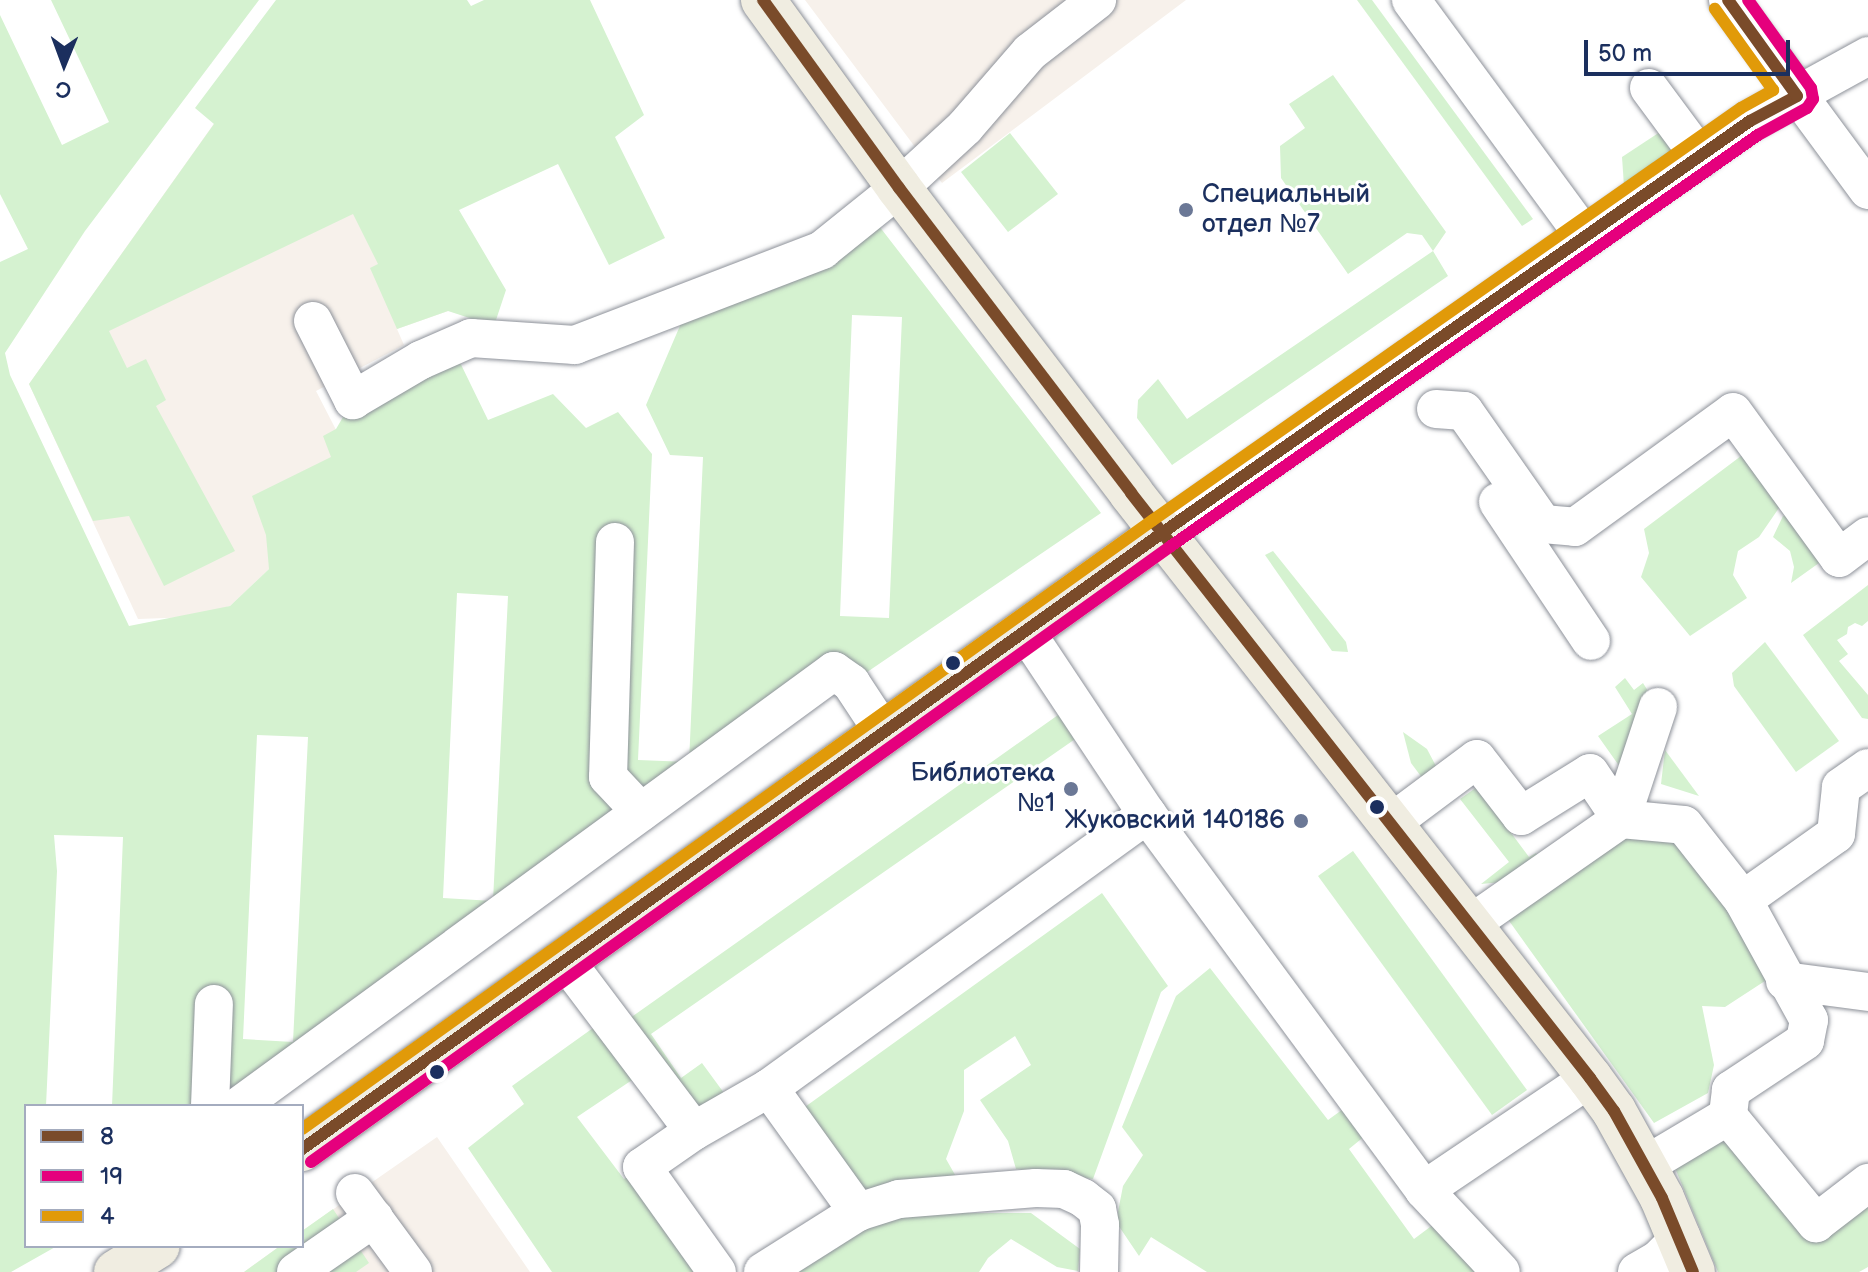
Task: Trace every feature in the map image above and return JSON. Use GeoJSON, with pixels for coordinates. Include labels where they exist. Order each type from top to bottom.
{"type":"FeatureCollection","features":[{"type":"Feature","properties":{"kind":"main road"},"geometry":{"type":"LineString","coordinates":[[763,0],[899,188],[1162,533],[1590,1078],[1614,1111],[1687,1255]]}},
{"type":"Feature","properties":{"kind":"main road"},"geometry":{"type":"LineString","coordinates":[[304,1148],[1162,533]]}},
{"type":"Feature","properties":{"kind":"main road"},"geometry":{"type":"LineString","coordinates":[[116,1272],[155,1248]]}},
{"type":"Feature","properties":{"kind":"street"},"geometry":{"type":"LineString","coordinates":[[313,321],[353,400],[421,360],[471,338],[575,345],[822,250],[899,188],[965,127],[1030,52],[1097,0]]}},
{"type":"Feature","properties":{"kind":"street"},"geometry":{"type":"LineString","coordinates":[[1411,0],[1585,237]]}},
{"type":"Feature","properties":{"kind":"street"},"geometry":{"type":"LineString","coordinates":[[1728,0],[1868,190]]}},
{"type":"Feature","properties":{"kind":"street"},"geometry":{"type":"LineString","coordinates":[[1162,533],[1750,121],[1868,56]]}},
{"type":"Feature","properties":{"kind":"street"},"geometry":{"type":"LineString","coordinates":[[1649,88],[1700,157]]}},
{"type":"Feature","properties":{"kind":"street"},"geometry":{"type":"LineString","coordinates":[[1405,363],[1591,641]]}},
{"type":"Feature","properties":{"kind":"street"},"geometry":{"type":"LineString","coordinates":[[1436,409],[1464,411],[1543,524],[1575,527],[1733,412],[1839,558],[1868,536]]}},
{"type":"Feature","properties":{"kind":"street"},"geometry":{"type":"LineString","coordinates":[[615,542],[608,777],[641,812]]}},
{"type":"Feature","properties":{"kind":"street"},"geometry":{"type":"LineString","coordinates":[[1026,632],[1147,814],[1424,1190],[1501,1272]]}},
{"type":"Feature","properties":{"kind":"street"},"geometry":{"type":"LineString","coordinates":[[242,1104],[834,671],[851,683],[884,733]]}},
{"type":"Feature","properties":{"kind":"street"},"geometry":{"type":"LineString","coordinates":[[1469,925],[1621,819],[1658,707]]}},
{"type":"Feature","properties":{"kind":"street"},"geometry":{"type":"LineString","coordinates":[[1391,823],[1477,759],[1521,816],[1590,773],[1621,819]]}},
{"type":"Feature","properties":{"kind":"street"},"geometry":{"type":"LineString","coordinates":[[1743,900],[1836,834],[1841,787],[1868,768]]}},
{"type":"Feature","properties":{"kind":"street"},"geometry":{"type":"LineString","coordinates":[[717,1272],[642,1167],[694,1131],[769,1088],[1147,814]]}},
{"type":"Feature","properties":{"kind":"street"},"geometry":{"type":"LineString","coordinates":[[1621,819],[1684,825],[1743,900],[1809,1020],[1805,1041],[1731,1090],[1728,1116],[1816,1223],[1868,1183]]}},
{"type":"Feature","properties":{"kind":"street"},"geometry":{"type":"LineString","coordinates":[[565,960],[694,1131]]}},
{"type":"Feature","properties":{"kind":"street"},"geometry":{"type":"LineString","coordinates":[[1785,981],[1859,981]]}},
{"type":"Feature","properties":{"kind":"street"},"geometry":{"type":"LineString","coordinates":[[210,1104],[214,1004]]}},
{"type":"Feature","properties":{"kind":"street"},"geometry":{"type":"LineString","coordinates":[[1424,1190],[1590,1078]]}},
{"type":"Feature","properties":{"kind":"street"},"geometry":{"type":"LineString","coordinates":[[769,1088],[858,1212]]}},
{"type":"Feature","properties":{"kind":"street"},"geometry":{"type":"LineString","coordinates":[[1644,1166],[1728,1116]]}},
{"type":"Feature","properties":{"kind":"street"},"geometry":{"type":"LineString","coordinates":[[763,1272],[858,1212],[899,1199],[1036,1188],[1064,1189],[1097,1209],[1100,1225],[1099,1272]]}},
{"type":"Feature","properties":{"kind":"street"},"geometry":{"type":"LineString","coordinates":[[296,1272],[365,1205],[413,1272]]}},
{"type":"Feature","properties":{"kind":"street"},"geometry":{"type":"LineString","coordinates":[[1637,1272],[1658,1260],[1687,1255]]}},
{"type":"Feature","properties":{"kind":"shaded area"},"geometry":{"type":"Polygon","coordinates":[[[805,0],[1186,0],[942,183],[805,0]]]}},
{"type":"Feature","properties":{"kind":"shaded area"},"geometry":{"type":"Polygon","coordinates":[[[386,88],[448,311],[397,329],[404,345],[316,391],[382,519],[269,569],[230,606],[193,617],[138,619],[29,384],[235,94],[386,88]]]}},
{"type":"Feature","properties":{"kind":"shaded area"},"geometry":{"type":"Polygon","coordinates":[[[437,1137],[530,1272],[244,1272],[277,1248],[304,1248],[304,1230],[437,1137]]]}},
{"type":"Feature","properties":{"kind":"green space"},"geometry":{"type":"Polygon","coordinates":[[[51,0],[259,0],[85,231],[5,353],[10,375],[129,626],[230,606],[269,569],[266,535],[252,496],[331,457],[323,436],[336,429],[353,400],[452,346],[488,420],[553,394],[586,428],[618,412],[652,454],[638,760],[689,762],[703,457],[670,455],[646,405],[691,300],[869,213],[1101,513],[851,683],[834,671],[242,1104],[112,1104],[123,837],[54,835],[57,871],[46,1104],[24,1104],[24,1248],[53,1248],[11,1272],[0,1272],[0,262],[28,249],[0,194],[0,15],[62,145],[109,122],[51,0]],[[852,315],[840,616],[889,618],[902,317],[852,315]],[[457,593],[443,898],[493,901],[508,596],[457,593]],[[257,735],[243,1039],[293,1042],[308,737],[257,735]]]}},
{"type":"Feature","properties":{"kind":"green space"},"geometry":{"type":"Polygon","coordinates":[[[276,0],[467,0],[471,6],[484,0],[590,0],[644,115],[615,137],[665,238],[609,265],[558,164],[459,210],[506,290],[494,326],[448,311],[397,329],[370,268],[378,264],[353,214],[109,331],[127,368],[146,359],[166,400],[156,406],[235,551],[164,586],[129,516],[93,521],[29,384],[214,124],[195,108],[276,0]]]}},
{"type":"Feature","properties":{"kind":"green space"},"geometry":{"type":"Polygon","coordinates":[[[1357,0],[1372,0],[1533,219],[1522,226],[1357,0]]]}},
{"type":"Feature","properties":{"kind":"green space"},"geometry":{"type":"Polygon","coordinates":[[[1333,75],[1446,232],[1433,251],[1422,235],[1407,233],[1348,274],[1281,178],[1280,146],[1305,128],[1289,104],[1333,75]]]}},
{"type":"Feature","properties":{"kind":"green space"},"geometry":{"type":"Polygon","coordinates":[[[1666,128],[1686,156],[1635,186],[1624,186],[1622,157],[1666,128]]]}},
{"type":"Feature","properties":{"kind":"green space"},"geometry":{"type":"Polygon","coordinates":[[[1010,133],[1058,194],[1008,232],[961,172],[1010,133]]]}},
{"type":"Feature","properties":{"kind":"green space"},"geometry":{"type":"Polygon","coordinates":[[[1433,251],[1448,276],[1172,465],[1137,418],[1138,400],[1158,379],[1187,419],[1433,251]]]}},
{"type":"Feature","properties":{"kind":"green space"},"geometry":{"type":"Polygon","coordinates":[[[1745,453],[1781,505],[1759,537],[1738,551],[1733,575],[1747,598],[1690,636],[1641,577],[1649,553],[1644,529],[1745,453]]]}},
{"type":"Feature","properties":{"kind":"green space"},"geometry":{"type":"Polygon","coordinates":[[[1794,512],[1826,558],[1791,583],[1794,567],[1790,551],[1773,537],[1783,516],[1794,512]]]}},
{"type":"Feature","properties":{"kind":"green space"},"geometry":{"type":"Polygon","coordinates":[[[1273,551],[1346,642],[1348,652],[1332,651],[1265,555],[1273,551]]]}},
{"type":"Feature","properties":{"kind":"green space"},"geometry":{"type":"Polygon","coordinates":[[[1868,585],[1868,621],[1862,626],[1855,623],[1848,627],[1847,634],[1837,640],[1848,654],[1839,661],[1868,695],[1868,719],[1862,718],[1803,635],[1868,585]]]}},
{"type":"Feature","properties":{"kind":"green space"},"geometry":{"type":"Polygon","coordinates":[[[1765,642],[1839,741],[1796,772],[1734,686],[1732,673],[1765,642]]]}},
{"type":"Feature","properties":{"kind":"green space"},"geometry":{"type":"Polygon","coordinates":[[[1625,678],[1634,690],[1643,683],[1658,707],[1632,784],[1598,736],[1632,714],[1615,687],[1625,678]]]}},
{"type":"Feature","properties":{"kind":"green space"},"geometry":{"type":"Polygon","coordinates":[[[1075,703],[1091,728],[651,1034],[681,1078],[702,1063],[735,1108],[694,1131],[647,1070],[577,1117],[624,1179],[642,1167],[717,1272],[552,1272],[468,1148],[524,1104],[512,1086],[607,1018],[616,1028],[1075,703]]]}},
{"type":"Feature","properties":{"kind":"green space"},"geometry":{"type":"Polygon","coordinates":[[[1403,732],[1427,749],[1437,768],[1426,783],[1411,763],[1403,732]]]}},
{"type":"Feature","properties":{"kind":"green space"},"geometry":{"type":"Polygon","coordinates":[[[1665,750],[1699,796],[1661,784],[1665,750]]]}},
{"type":"Feature","properties":{"kind":"green space"},"geometry":{"type":"Polygon","coordinates":[[[1477,787],[1529,857],[1536,853],[1544,864],[1523,880],[1481,884],[1509,862],[1460,799],[1477,787]]]}},
{"type":"Feature","properties":{"kind":"green space"},"geometry":{"type":"Polygon","coordinates":[[[1621,819],[1684,825],[1768,979],[1725,1007],[1702,1006],[1714,1065],[1708,1093],[1654,1123],[1497,904],[1621,819]]]}},
{"type":"Feature","properties":{"kind":"green space"},"geometry":{"type":"Polygon","coordinates":[[[1353,851],[1527,1090],[1492,1115],[1318,876],[1353,851]]]}},
{"type":"Feature","properties":{"kind":"green space"},"geometry":{"type":"Polygon","coordinates":[[[1102,893],[1168,986],[1161,992],[1093,1179],[1016,1169],[1008,1141],[980,1100],[1031,1065],[1015,1036],[964,1070],[964,1111],[946,1159],[966,1194],[969,1213],[1031,1213],[1080,1249],[1078,1271],[1057,1267],[1011,1239],[988,1258],[979,1272],[764,1272],[858,1212],[791,1117],[1102,893]]]}},
{"type":"Feature","properties":{"kind":"green space"},"geometry":{"type":"Polygon","coordinates":[[[1210,968],[1328,1120],[1357,1099],[1377,1126],[1349,1149],[1414,1239],[1446,1215],[1475,1272],[1207,1272],[1151,1237],[1139,1256],[1116,1222],[1123,1186],[1143,1155],[1122,1127],[1176,996],[1210,968]]]}},
{"type":"Feature","properties":{"kind":"green space"},"geometry":{"type":"Polygon","coordinates":[[[1728,1116],[1816,1223],[1868,1183],[1868,1267],[1859,1272],[1718,1272],[1668,1151],[1728,1116]]]}},
{"type":"Feature","properties":{"kind":"green space"},"geometry":{"type":"Polygon","coordinates":[[[333,1209],[369,1263],[356,1272],[244,1272],[277,1248],[304,1248],[304,1230],[333,1209]]]}},
{"type":"Feature","properties":{"kind":"transit line","name":"8"},"geometry":{"type":"LineString","coordinates":[[763,0],[899,188],[1131,493],[1590,1078],[1614,1111],[1662,1198],[1693,1272]]}},
{"type":"Feature","properties":{"kind":"transit line","name":"8"},"geometry":{"type":"LineString","coordinates":[[304,1148],[1162,533],[1750,121],[1797,96],[1728,0]]}},
{"type":"Feature","properties":{"kind":"transit line","name":"19"},"geometry":{"type":"LineString","coordinates":[[311,1162],[1171,546],[1758,135],[1807,108],[1813,99],[1811,88],[1748,0]]}},
{"type":"Feature","properties":{"kind":"transit line","name":"4"},"geometry":{"type":"LineString","coordinates":[[304,1128],[1153,520],[1741,108],[1773,90],[1715,9]]}},
{"type":"Feature","properties":{"kind":"place","name":"Специальный отдел №7"},"geometry":{"type":"Point","coordinates":[1186,210]}},
{"type":"Feature","properties":{"kind":"place","name":"Библиотека №1"},"geometry":{"type":"Point","coordinates":[1071,789]}},
{"type":"Feature","properties":{"kind":"place","name":"Жуковский 140186"},"geometry":{"type":"Point","coordinates":[1301,821]}}]}
